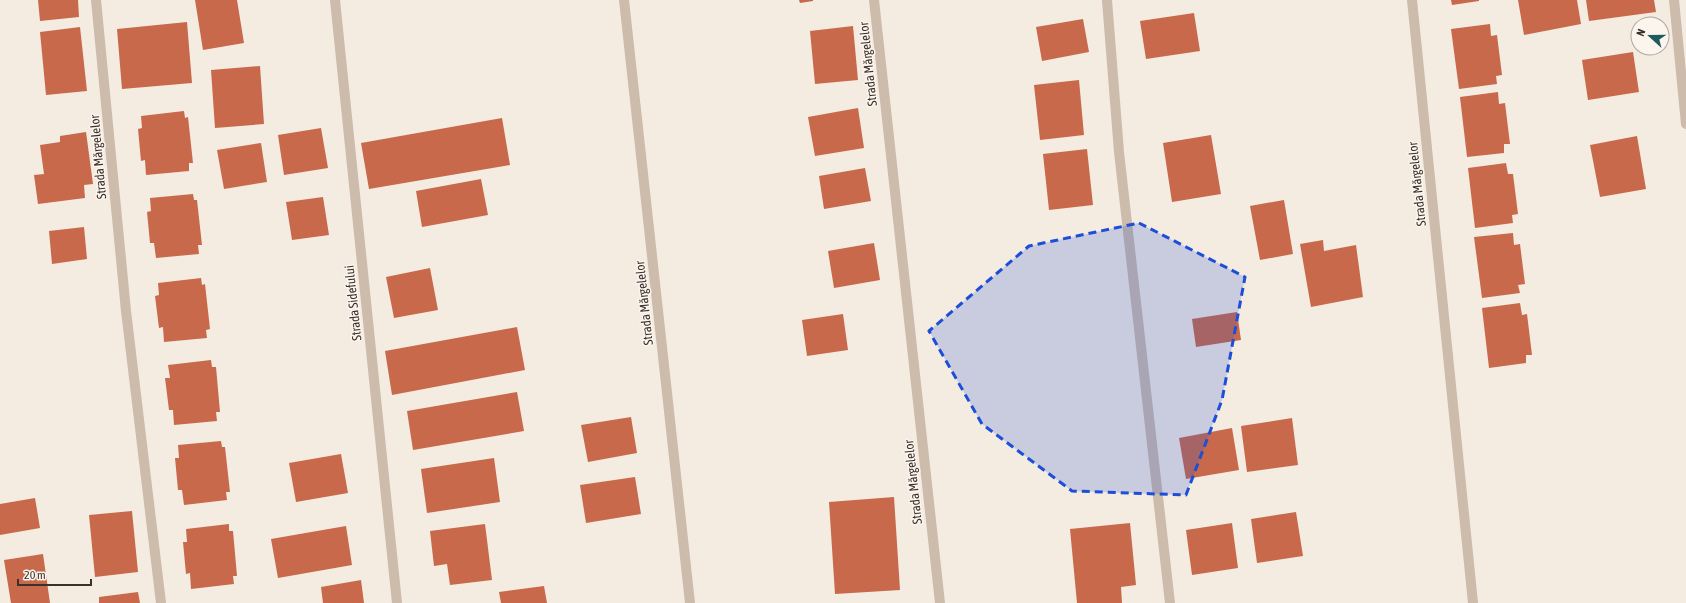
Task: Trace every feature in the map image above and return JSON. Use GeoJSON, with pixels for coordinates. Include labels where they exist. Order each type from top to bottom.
{"type":"FeatureCollection","features":[{"type":"Feature","properties":{"kind":"street","name":"Strada Mărgelelor"},"geometry":{"type":"LineString","coordinates":[[96,0],[126,311],[161,603]]}},
{"type":"Feature","properties":{"kind":"street","name":"Strada Sidefului"},"geometry":{"type":"LineString","coordinates":[[335,0],[397,603]]}},
{"type":"Feature","properties":{"kind":"street","name":"Strada Mărgelelor"},"geometry":{"type":"LineString","coordinates":[[624,0],[690,603]]}},
{"type":"Feature","properties":{"kind":"street","name":"Strada Mărgelelor"},"geometry":{"type":"LineString","coordinates":[[874,0],[940,603]]}},
{"type":"Feature","properties":{"kind":"street"},"geometry":{"type":"LineString","coordinates":[[1107,0],[1119,152],[1170,603]]}},
{"type":"Feature","properties":{"kind":"street","name":"Strada Mărgelelor"},"geometry":{"type":"LineString","coordinates":[[1412,0],[1473,603]]}},
{"type":"Feature","properties":{"kind":"street"},"geometry":{"type":"LineString","coordinates":[[1674,0],[1686,124]]}},
{"type":"Feature","properties":{"kind":"highlighted area"},"geometry":{"type":"Polygon","coordinates":[[[1139,223],[1245,277],[1222,400],[1186,495],[1072,491],[982,424],[929,331],[1029,246],[1139,223]]]}},
{"type":"Feature","properties":{"kind":"building"},"geometry":{"type":"Polygon","coordinates":[[[38,0],[78,0],[79,17],[40,21],[38,0]]]}},
{"type":"Feature","properties":{"kind":"building"},"geometry":{"type":"Polygon","coordinates":[[[195,0],[237,0],[244,43],[203,50],[195,0]]]}},
{"type":"Feature","properties":{"kind":"building"},"geometry":{"type":"Polygon","coordinates":[[[799,0],[813,0],[813,1],[800,3],[799,0]]]}},
{"type":"Feature","properties":{"kind":"building"},"geometry":{"type":"Polygon","coordinates":[[[1451,0],[1479,0],[1479,1],[1452,5],[1451,0]]]}},
{"type":"Feature","properties":{"kind":"building"},"geometry":{"type":"Polygon","coordinates":[[[1518,0],[1577,0],[1581,24],[1524,35],[1518,0]]]}},
{"type":"Feature","properties":{"kind":"building"},"geometry":{"type":"Polygon","coordinates":[[[1586,0],[1654,0],[1656,12],[1589,21],[1586,0]]]}},
{"type":"Feature","properties":{"kind":"building"},"geometry":{"type":"Polygon","coordinates":[[[1194,13],[1200,51],[1146,59],[1140,21],[1194,13]]]}},
{"type":"Feature","properties":{"kind":"building"},"geometry":{"type":"Polygon","coordinates":[[[1083,19],[1089,52],[1042,61],[1036,27],[1083,19]]]}},
{"type":"Feature","properties":{"kind":"building"},"geometry":{"type":"Polygon","coordinates":[[[187,22],[192,83],[122,89],[117,29],[187,22]]]}},
{"type":"Feature","properties":{"kind":"building"},"geometry":{"type":"Polygon","coordinates":[[[1490,24],[1491,36],[1497,35],[1502,75],[1496,76],[1497,84],[1459,89],[1451,29],[1490,24]]]}},
{"type":"Feature","properties":{"kind":"building"},"geometry":{"type":"Polygon","coordinates":[[[853,26],[858,80],[815,84],[810,31],[853,26]]]}},
{"type":"Feature","properties":{"kind":"building"},"geometry":{"type":"Polygon","coordinates":[[[80,27],[87,91],[46,95],[40,32],[80,27]]]}},
{"type":"Feature","properties":{"kind":"building"},"geometry":{"type":"Polygon","coordinates":[[[1630,52],[1630,56],[1634,56],[1639,92],[1588,100],[1582,60],[1630,52]]]}},
{"type":"Feature","properties":{"kind":"building"},"geometry":{"type":"Polygon","coordinates":[[[260,66],[264,124],[215,128],[211,70],[260,66]]]}},
{"type":"Feature","properties":{"kind":"building"},"geometry":{"type":"Polygon","coordinates":[[[1079,80],[1084,135],[1040,140],[1034,85],[1079,80]]]}},
{"type":"Feature","properties":{"kind":"building"},"geometry":{"type":"Polygon","coordinates":[[[1498,92],[1499,104],[1505,103],[1510,144],[1504,144],[1504,153],[1467,157],[1460,97],[1498,92]]]}},
{"type":"Feature","properties":{"kind":"building"},"geometry":{"type":"Polygon","coordinates":[[[858,108],[864,148],[815,156],[808,117],[858,108]]]}},
{"type":"Feature","properties":{"kind":"building"},"geometry":{"type":"Polygon","coordinates":[[[184,111],[185,118],[188,117],[193,163],[189,163],[189,171],[146,175],[145,160],[141,161],[138,129],[142,128],[141,116],[184,111]]]}},
{"type":"Feature","properties":{"kind":"building"},"geometry":{"type":"Polygon","coordinates":[[[502,118],[510,165],[369,189],[361,143],[502,118]]]}},
{"type":"Feature","properties":{"kind":"building"},"geometry":{"type":"Polygon","coordinates":[[[321,128],[328,168],[284,175],[278,135],[321,128]]]}},
{"type":"Feature","properties":{"kind":"building"},"geometry":{"type":"Polygon","coordinates":[[[86,132],[93,184],[84,185],[85,198],[38,204],[34,175],[44,174],[40,145],[60,142],[60,136],[86,132]]]}},
{"type":"Feature","properties":{"kind":"building"},"geometry":{"type":"Polygon","coordinates":[[[1211,135],[1221,194],[1172,202],[1163,143],[1211,135]]]}},
{"type":"Feature","properties":{"kind":"building"},"geometry":{"type":"Polygon","coordinates":[[[1637,136],[1646,189],[1600,197],[1590,145],[1637,136]]]}},
{"type":"Feature","properties":{"kind":"building"},"geometry":{"type":"Polygon","coordinates":[[[261,143],[267,182],[224,189],[217,150],[261,143]]]}},
{"type":"Feature","properties":{"kind":"building"},"geometry":{"type":"Polygon","coordinates":[[[1087,149],[1093,205],[1049,210],[1043,154],[1087,149]]]}},
{"type":"Feature","properties":{"kind":"building"},"geometry":{"type":"Polygon","coordinates":[[[1506,163],[1508,174],[1513,174],[1518,214],[1512,215],[1513,223],[1475,228],[1468,168],[1506,163]]]}},
{"type":"Feature","properties":{"kind":"building"},"geometry":{"type":"Polygon","coordinates":[[[865,168],[871,201],[824,209],[819,176],[865,168]]]}},
{"type":"Feature","properties":{"kind":"building"},"geometry":{"type":"Polygon","coordinates":[[[481,179],[488,215],[422,227],[416,191],[481,179]]]}},
{"type":"Feature","properties":{"kind":"building"},"geometry":{"type":"Polygon","coordinates":[[[193,194],[194,200],[197,200],[202,245],[198,245],[199,254],[156,258],[154,243],[150,243],[147,212],[151,211],[150,198],[193,194]]]}},
{"type":"Feature","properties":{"kind":"building"},"geometry":{"type":"Polygon","coordinates":[[[323,197],[329,235],[292,240],[286,202],[323,197]]]}},
{"type":"Feature","properties":{"kind":"building"},"geometry":{"type":"Polygon","coordinates":[[[1284,200],[1293,254],[1260,260],[1250,206],[1284,200]]]}},
{"type":"Feature","properties":{"kind":"building"},"geometry":{"type":"Polygon","coordinates":[[[84,227],[87,259],[52,264],[49,231],[84,227]]]}},
{"type":"Feature","properties":{"kind":"building"},"geometry":{"type":"Polygon","coordinates":[[[1513,233],[1514,245],[1520,244],[1525,284],[1518,285],[1520,293],[1482,298],[1474,237],[1513,233]]]}},
{"type":"Feature","properties":{"kind":"building"},"geometry":{"type":"Polygon","coordinates":[[[1323,240],[1324,251],[1356,245],[1363,297],[1311,307],[1300,244],[1323,240]]]}},
{"type":"Feature","properties":{"kind":"building"},"geometry":{"type":"Polygon","coordinates":[[[874,243],[880,280],[834,288],[828,251],[874,243]]]}},
{"type":"Feature","properties":{"kind":"building"},"geometry":{"type":"Polygon","coordinates":[[[430,268],[438,310],[394,318],[386,277],[430,268]]]}},
{"type":"Feature","properties":{"kind":"building"},"geometry":{"type":"Polygon","coordinates":[[[201,278],[202,285],[205,284],[210,329],[206,330],[207,338],[164,342],[163,327],[159,328],[155,296],[159,295],[158,283],[201,278]]]}},
{"type":"Feature","properties":{"kind":"building"},"geometry":{"type":"Polygon","coordinates":[[[1520,303],[1522,315],[1527,314],[1532,355],[1526,355],[1526,363],[1489,368],[1482,308],[1520,303]]]}},
{"type":"Feature","properties":{"kind":"building"},"geometry":{"type":"Polygon","coordinates":[[[1237,312],[1241,340],[1196,347],[1192,319],[1237,312]]]}},
{"type":"Feature","properties":{"kind":"building"},"geometry":{"type":"Polygon","coordinates":[[[843,314],[848,350],[807,356],[802,320],[843,314]]]}},
{"type":"Feature","properties":{"kind":"building"},"geometry":{"type":"Polygon","coordinates":[[[517,327],[525,370],[392,395],[385,351],[517,327]]]}},
{"type":"Feature","properties":{"kind":"building"},"geometry":{"type":"Polygon","coordinates":[[[211,360],[212,367],[216,367],[220,412],[216,412],[217,421],[174,425],[173,410],[169,410],[165,378],[170,378],[168,365],[211,360]]]}},
{"type":"Feature","properties":{"kind":"building"},"geometry":{"type":"Polygon","coordinates":[[[517,392],[524,431],[413,450],[407,411],[517,392]]]}},
{"type":"Feature","properties":{"kind":"building"},"geometry":{"type":"Polygon","coordinates":[[[631,417],[637,453],[588,462],[581,425],[631,417]]]}},
{"type":"Feature","properties":{"kind":"building"},"geometry":{"type":"Polygon","coordinates":[[[1292,418],[1298,465],[1247,472],[1241,426],[1292,418]]]}},
{"type":"Feature","properties":{"kind":"building"},"geometry":{"type":"Polygon","coordinates":[[[1232,428],[1239,470],[1186,479],[1179,438],[1232,428]]]}},
{"type":"Feature","properties":{"kind":"building"},"geometry":{"type":"Polygon","coordinates":[[[221,441],[222,447],[225,447],[230,492],[226,492],[227,500],[184,505],[182,490],[178,490],[175,458],[179,458],[178,445],[221,441]]]}},
{"type":"Feature","properties":{"kind":"building"},"geometry":{"type":"Polygon","coordinates":[[[341,454],[348,493],[296,502],[289,463],[341,454]]]}},
{"type":"Feature","properties":{"kind":"building"},"geometry":{"type":"Polygon","coordinates":[[[494,458],[500,502],[427,513],[421,469],[494,458]]]}},
{"type":"Feature","properties":{"kind":"building"},"geometry":{"type":"Polygon","coordinates":[[[635,477],[641,514],[586,523],[580,485],[635,477]]]}},
{"type":"Feature","properties":{"kind":"building"},"geometry":{"type":"Polygon","coordinates":[[[894,497],[900,590],[835,594],[829,502],[894,497]]]}},
{"type":"Feature","properties":{"kind":"building"},"geometry":{"type":"Polygon","coordinates":[[[35,498],[40,528],[0,535],[0,504],[35,498]]]}},
{"type":"Feature","properties":{"kind":"building"},"geometry":{"type":"Polygon","coordinates":[[[132,511],[138,572],[95,577],[89,515],[132,511]]]}},
{"type":"Feature","properties":{"kind":"building"},"geometry":{"type":"Polygon","coordinates":[[[1296,512],[1303,556],[1257,563],[1251,519],[1296,512]]]}},
{"type":"Feature","properties":{"kind":"building"},"geometry":{"type":"Polygon","coordinates":[[[1130,523],[1136,585],[1121,587],[1122,603],[1077,603],[1070,529],[1130,523]]]}},
{"type":"Feature","properties":{"kind":"building"},"geometry":{"type":"Polygon","coordinates":[[[1232,523],[1238,568],[1192,575],[1186,530],[1232,523]]]}},
{"type":"Feature","properties":{"kind":"building"},"geometry":{"type":"Polygon","coordinates":[[[229,524],[229,531],[233,531],[237,576],[233,576],[234,584],[191,589],[190,573],[186,574],[183,542],[187,542],[186,529],[229,524]]]}},
{"type":"Feature","properties":{"kind":"building"},"geometry":{"type":"Polygon","coordinates":[[[485,524],[492,580],[450,585],[447,564],[434,566],[430,531],[485,524]]]}},
{"type":"Feature","properties":{"kind":"building"},"geometry":{"type":"Polygon","coordinates":[[[346,526],[352,565],[278,578],[271,539],[346,526]]]}},
{"type":"Feature","properties":{"kind":"building"},"geometry":{"type":"Polygon","coordinates":[[[43,554],[50,603],[11,603],[4,560],[43,554]]]}},
{"type":"Feature","properties":{"kind":"building"},"geometry":{"type":"Polygon","coordinates":[[[361,580],[364,603],[323,603],[321,587],[361,580]]]}},
{"type":"Feature","properties":{"kind":"building"},"geometry":{"type":"Polygon","coordinates":[[[544,586],[547,603],[501,603],[499,592],[544,586]]]}},
{"type":"Feature","properties":{"kind":"building"},"geometry":{"type":"Polygon","coordinates":[[[138,592],[140,603],[99,603],[99,597],[138,592]]]}}]}
